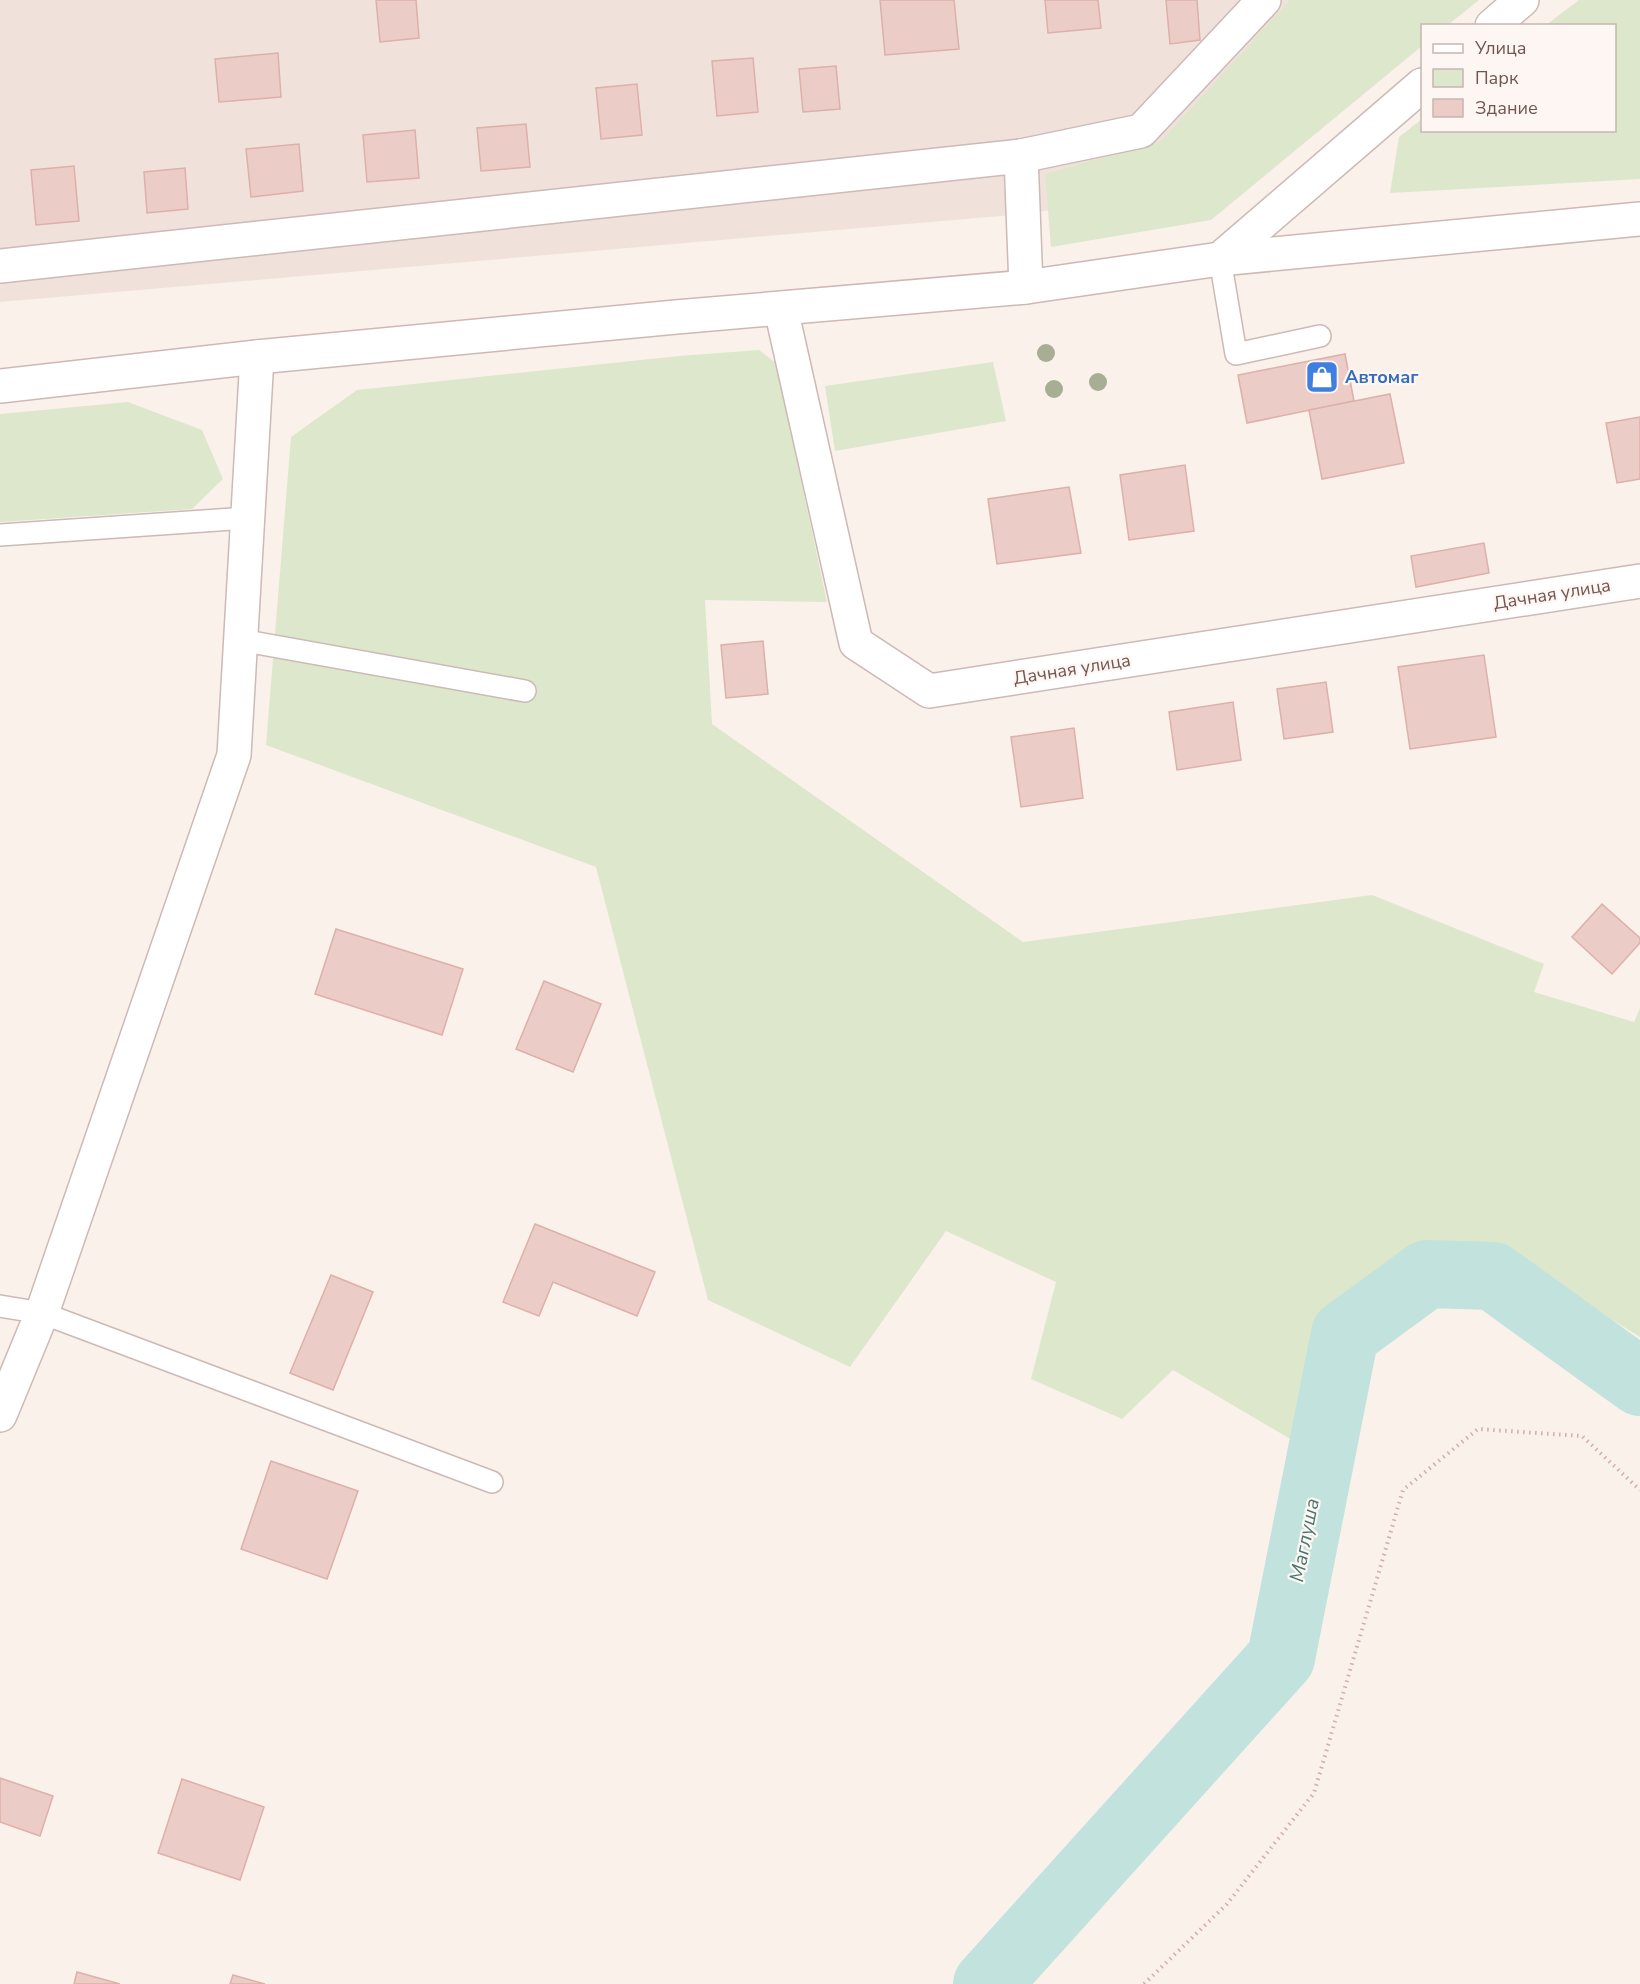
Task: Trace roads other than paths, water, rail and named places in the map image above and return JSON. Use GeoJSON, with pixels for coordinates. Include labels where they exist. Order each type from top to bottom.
{"type":"FeatureCollection","features":[{"type":"Feature","properties":{"kind":"street"},"geometry":{"type":"LineString","coordinates":[[0,266],[1021,156],[1141,131],[1264,0]]}},
{"type":"Feature","properties":{"kind":"street"},"geometry":{"type":"LineString","coordinates":[[1494,24],[1522,0]]}},
{"type":"Feature","properties":{"kind":"street"},"geometry":{"type":"LineString","coordinates":[[1220,259],[1421,86]]}},
{"type":"Feature","properties":{"kind":"street"},"geometry":{"type":"LineString","coordinates":[[1021,156],[1026,287]]}},
{"type":"Feature","properties":{"kind":"street"},"geometry":{"type":"LineString","coordinates":[[0,386],[257,357],[1026,287],[1220,259],[1640,219]]}},
{"type":"Feature","properties":{"kind":"street","name":"Дачная улица"},"geometry":{"type":"LineString","coordinates":[[781,309],[856,643],[929,691],[1640,581]]}},
{"type":"Feature","properties":{"kind":"street"},"geometry":{"type":"LineString","coordinates":[[0,1415],[42,1313],[234,755],[257,357]]}},
{"type":"Feature","properties":{"kind":"lane"},"geometry":{"type":"LineString","coordinates":[[1220,259],[1236,354],[1320,336]]}},
{"type":"Feature","properties":{"kind":"lane"},"geometry":{"type":"LineString","coordinates":[[0,536],[247,518]]}},
{"type":"Feature","properties":{"kind":"lane"},"geometry":{"type":"LineString","coordinates":[[240,640],[525,691]]}},
{"type":"Feature","properties":{"kind":"lane"},"geometry":{"type":"LineString","coordinates":[[0,1306],[42,1313],[492,1482]]}},
{"type":"Feature","properties":{"kind":"waterway","name":"Маглуша"},"geometry":{"type":"LineString","coordinates":[[987,1984],[1281,1658],[1345,1334],[1427,1274],[1493,1276],[1640,1382]]}},
{"type":"Feature","properties":{"kind":"place","name":"Автомаг"},"geometry":{"type":"Point","coordinates":[1322,377]}}]}
